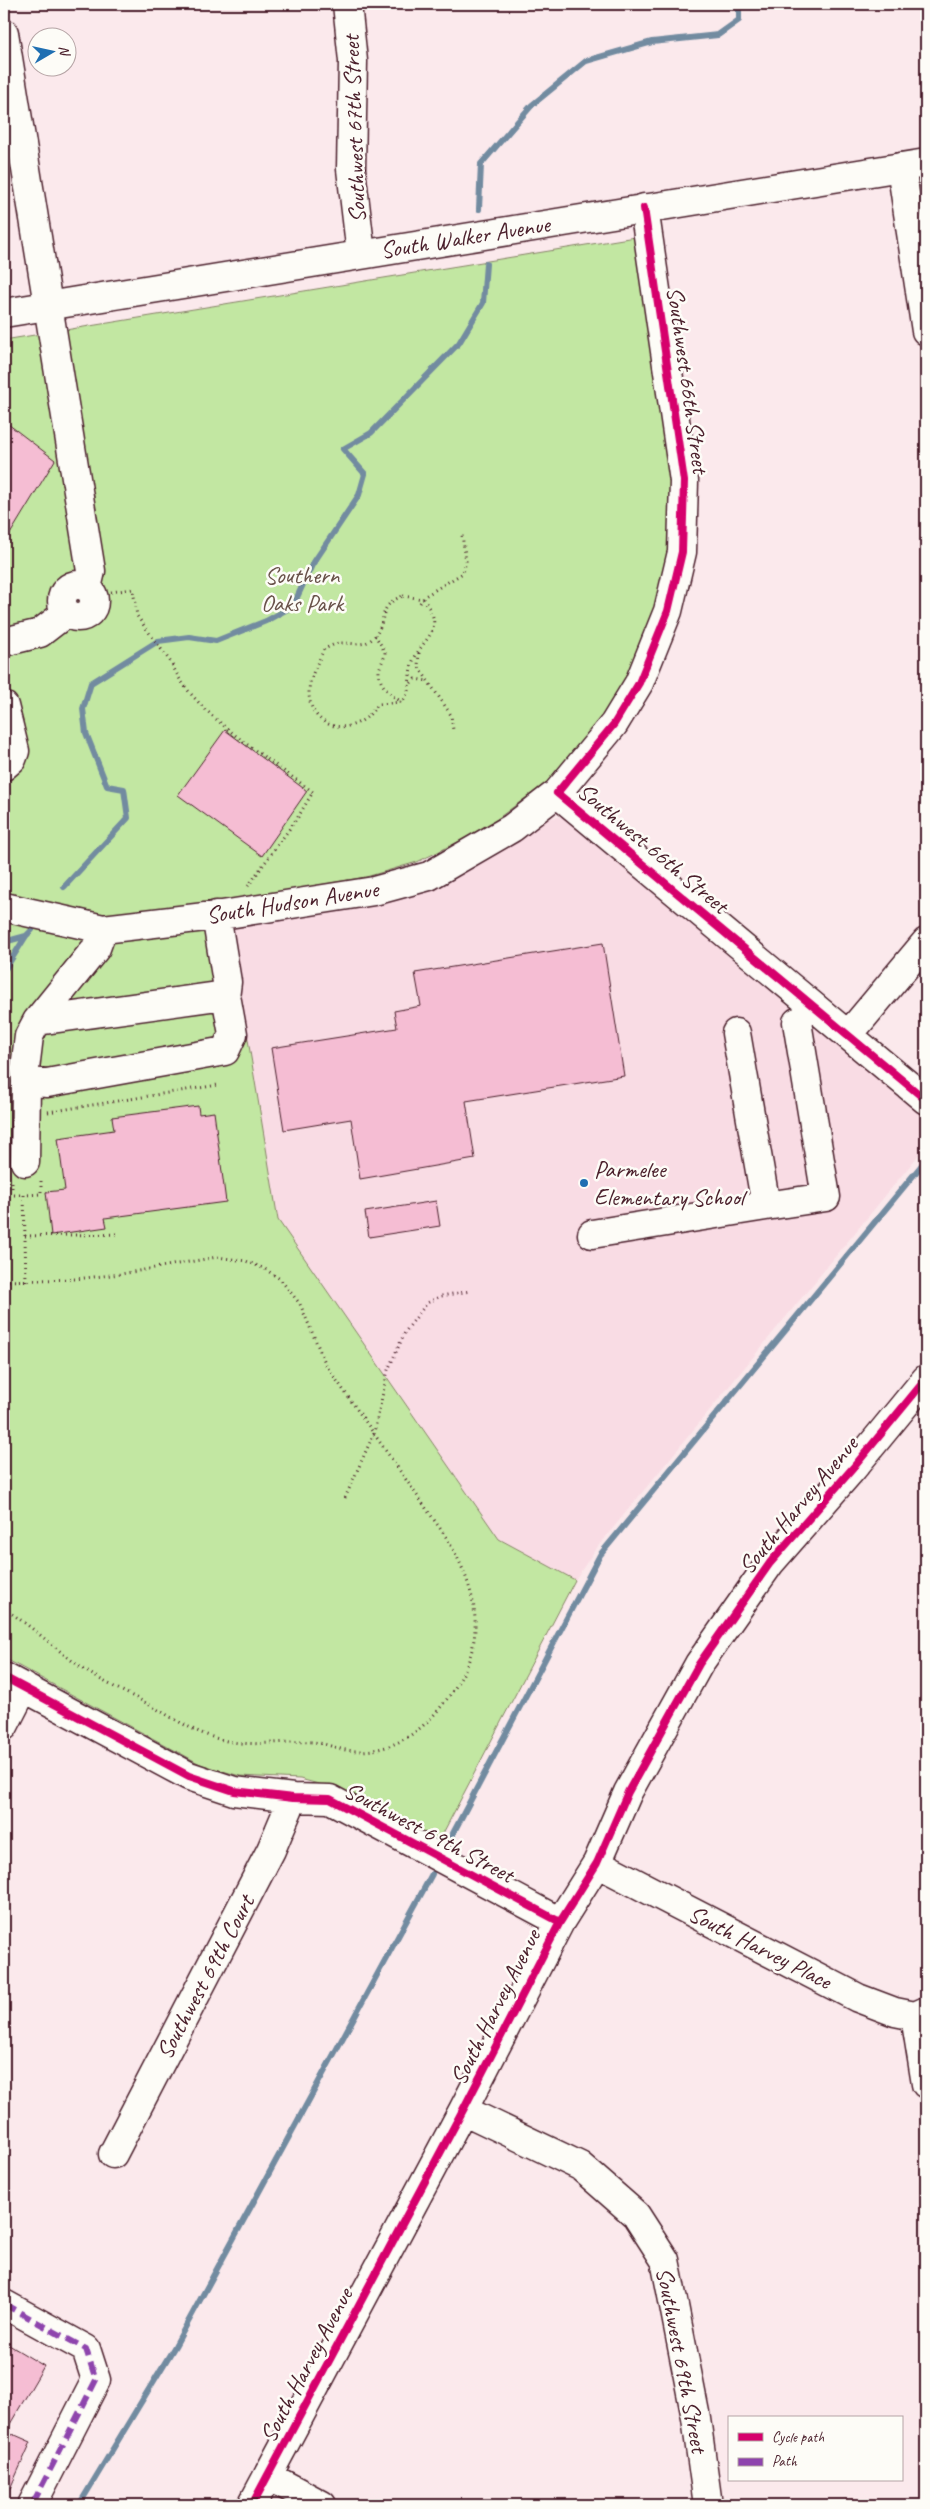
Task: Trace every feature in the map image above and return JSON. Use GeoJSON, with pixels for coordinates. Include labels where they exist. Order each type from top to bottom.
{"type":"FeatureCollection","features":[{"type":"Feature","properties":{"kind":"street","name":"Southwest 67th Street"},"geometry":{"type":"LineString","coordinates":[[347,4],[353,61],[351,169],[361,254]]}},
{"type":"Feature","properties":{"kind":"street"},"geometry":{"type":"LineString","coordinates":[[4,33],[91,571],[90,591],[78,585],[66,590],[62,602],[66,613],[40,633],[4,642]]}},
{"type":"Feature","properties":{"kind":"street","name":"South Walker Avenue"},"geometry":{"type":"LineString","coordinates":[[4,313],[914,165]]}},
{"type":"Feature","properties":{"kind":"street"},"geometry":{"type":"LineString","coordinates":[[914,165],[926,330]]}},
{"type":"Feature","properties":{"kind":"street","name":"Southwest 66th Street"},"geometry":{"type":"LineString","coordinates":[[644,208],[684,481],[682,552],[668,611],[639,683],[614,724],[557,793],[926,1100]]}},
{"type":"Feature","properties":{"kind":"street"},"geometry":{"type":"LineString","coordinates":[[4,706],[16,751],[12,759],[4,766]]}},
{"type":"Feature","properties":{"kind":"street","name":"South Hudson Avenue"},"geometry":{"type":"LineString","coordinates":[[4,907],[103,929],[216,915],[374,891],[428,876],[512,828],[557,793]]}},
{"type":"Feature","properties":{"kind":"street"},"geometry":{"type":"LineString","coordinates":[[216,915],[227,982],[224,998]]}},
{"type":"Feature","properties":{"kind":"street"},"geometry":{"type":"LineString","coordinates":[[26,1172],[25,1069],[29,1036],[37,1022],[96,948],[103,929]]}},
{"type":"Feature","properties":{"kind":"street"},"geometry":{"type":"LineString","coordinates":[[849,1034],[926,942]]}},
{"type":"Feature","properties":{"kind":"street"},"geometry":{"type":"LineString","coordinates":[[26,1081],[47,1083],[225,1051],[234,1034],[227,1001],[218,996],[37,1022]]}},
{"type":"Feature","properties":{"kind":"street"},"geometry":{"type":"LineString","coordinates":[[592,1234],[826,1197],[797,1022]]}},
{"type":"Feature","properties":{"kind":"street"},"geometry":{"type":"LineString","coordinates":[[736,1033],[766,1206]]}},
{"type":"Feature","properties":{"kind":"street","name":"South Harvey Avenue"},"geometry":{"type":"LineString","coordinates":[[252,2505],[463,2110],[560,1922],[597,1863],[628,1792],[699,1664],[770,1563],[853,1468],[926,1379]]}},
{"type":"Feature","properties":{"kind":"street"},"geometry":{"type":"LineString","coordinates":[[4,1726],[14,1682]]}},
{"type":"Feature","properties":{"kind":"street","name":"Southwest 69th Street"},"geometry":{"type":"LineString","coordinates":[[14,1682],[188,1776],[234,1791],[293,1798],[330,1799],[560,1922]]}},
{"type":"Feature","properties":{"kind":"street","name":"Southwest 69th Court"},"geometry":{"type":"LineString","coordinates":[[113,2154],[271,1850],[293,1798]]}},
{"type":"Feature","properties":{"kind":"street","name":"South Harvey Place"},"geometry":{"type":"LineString","coordinates":[[597,1863],[858,1998],[895,2012],[921,2013]]}},
{"type":"Feature","properties":{"kind":"street"},"geometry":{"type":"LineString","coordinates":[[921,2013],[926,2084]]}},
{"type":"Feature","properties":{"kind":"street","name":"Southwest 69th Street"},"geometry":{"type":"LineString","coordinates":[[463,2110],[580,2166],[636,2215],[665,2260],[696,2418],[708,2505]]}},
{"type":"Feature","properties":{"kind":"street"},"geometry":{"type":"LineString","coordinates":[[4,2304],[86,2349],[96,2380],[32,2505]]}},
{"type":"Feature","properties":{"kind":"street"},"geometry":{"type":"LineString","coordinates":[[268,2476],[322,2505]]}},
{"type":"Feature","properties":{"kind":"path"},"geometry":{"type":"LineString","coordinates":[[420,603],[423,599],[463,573],[466,561],[462,535]]}},
{"type":"Feature","properties":{"kind":"path"},"geometry":{"type":"LineString","coordinates":[[90,591],[133,589],[137,616],[172,664],[175,673],[212,715],[313,792],[298,817],[247,888]]}},
{"type":"Feature","properties":{"kind":"path"},"geometry":{"type":"LineString","coordinates":[[403,596],[423,599],[432,613],[434,628],[412,663],[408,695],[402,702],[379,704],[363,720],[340,727],[327,725],[315,716],[310,706],[309,691],[312,675],[324,649],[339,643],[354,645],[366,643],[375,635],[380,627],[384,609],[388,604],[403,596]]}},
{"type":"Feature","properties":{"kind":"path"},"geometry":{"type":"LineString","coordinates":[[375,635],[385,652],[379,672],[382,685],[402,702]]}},
{"type":"Feature","properties":{"kind":"path"},"geometry":{"type":"LineString","coordinates":[[419,652],[418,666],[451,715],[453,730]]}},
{"type":"Feature","properties":{"kind":"path"},"geometry":{"type":"LineString","coordinates":[[410,683],[416,679],[428,681]]}},
{"type":"Feature","properties":{"kind":"path"},"geometry":{"type":"LineString","coordinates":[[40,1114],[218,1085]]}},
{"type":"Feature","properties":{"kind":"path"},"geometry":{"type":"LineString","coordinates":[[26,1172],[41,1194],[12,1195],[26,1172]]}},
{"type":"Feature","properties":{"kind":"path"},"geometry":{"type":"LineString","coordinates":[[24,1195],[26,1281]]}},
{"type":"Feature","properties":{"kind":"path"},"geometry":{"type":"LineString","coordinates":[[24,1236],[118,1234]]}},
{"type":"Feature","properties":{"kind":"path"},"geometry":{"type":"LineString","coordinates":[[4,1281],[121,1274],[217,1257],[246,1262],[266,1269],[280,1280],[300,1304],[326,1365],[463,1564],[473,1598],[474,1642],[468,1664],[458,1684],[434,1717],[404,1741],[392,1746],[361,1751],[308,1742],[245,1744],[222,1740],[199,1732],[92,1675],[4,1609]]}},
{"type":"Feature","properties":{"kind":"path"},"geometry":{"type":"LineString","coordinates":[[345,1498],[374,1434],[388,1370],[405,1332],[427,1303],[441,1296],[470,1291]]}},
{"type":"Feature","properties":{"kind":"shaded area","name":"Parmelee Elementary School"},"geometry":{"type":"Polygon","coordinates":[[[563,817],[607,850],[926,1119],[926,1146],[595,1550],[575,1580],[499,1539],[277,1220],[229,925],[452,875],[498,853],[541,818],[563,817]]]}},
{"type":"Feature","properties":{"kind":"green space","name":"Southern Oaks Park"},"geometry":{"type":"Polygon","coordinates":[[[635,237],[672,459],[672,539],[650,627],[621,692],[589,736],[547,782],[481,831],[417,862],[366,877],[225,901],[278,1220],[499,1539],[575,1580],[439,1841],[349,1792],[300,1779],[240,1776],[202,1765],[4,1658],[4,340],[635,237]]]}},
{"type":"Feature","properties":{"kind":"building"},"geometry":{"type":"Polygon","coordinates":[[[4,421],[55,460],[4,544],[4,421]]]}},
{"type":"Feature","properties":{"kind":"building"},"geometry":{"type":"Polygon","coordinates":[[[225,730],[307,791],[262,856],[178,795],[225,730]]]}},
{"type":"Feature","properties":{"kind":"building"},"geometry":{"type":"Polygon","coordinates":[[[603,943],[624,1076],[466,1101],[475,1159],[360,1179],[351,1119],[284,1130],[271,1048],[397,1028],[394,1011],[421,1006],[415,973],[603,943]]]}},
{"type":"Feature","properties":{"kind":"building"},"geometry":{"type":"Polygon","coordinates":[[[198,1106],[199,1114],[214,1112],[226,1202],[105,1218],[107,1227],[51,1235],[46,1192],[65,1190],[58,1138],[114,1130],[112,1117],[198,1106]]]}},
{"type":"Feature","properties":{"kind":"building"},"geometry":{"type":"Polygon","coordinates":[[[436,1201],[440,1226],[369,1237],[365,1212],[436,1201]]]}},
{"type":"Feature","properties":{"kind":"building"},"geometry":{"type":"Polygon","coordinates":[[[4,2342],[44,2366],[6,2431],[31,2442],[4,2502],[4,2342]]]}},
{"type":"Feature","properties":{"kind":"waterway"},"geometry":{"type":"LineString","coordinates":[[479,209],[481,164],[532,105],[586,61],[652,42],[718,35],[739,20],[739,4]]}},
{"type":"Feature","properties":{"kind":"waterway"},"geometry":{"type":"LineString","coordinates":[[64,887],[128,818],[124,789],[107,786],[86,733],[83,709],[91,683],[158,641],[189,637],[216,641],[266,621],[293,606],[312,565],[359,495],[365,474],[343,449],[371,433],[459,343],[483,303],[486,264]]}},
{"type":"Feature","properties":{"kind":"waterway"},"geometry":{"type":"LineString","coordinates":[[4,971],[26,936],[32,930]]}},
{"type":"Feature","properties":{"kind":"waterway"},"geometry":{"type":"LineString","coordinates":[[4,942],[26,936]]}},
{"type":"Feature","properties":{"kind":"waterway"},"geometry":{"type":"LineString","coordinates":[[449,1841],[600,1555],[926,1160]]}},
{"type":"Feature","properties":{"kind":"waterway"},"geometry":{"type":"LineString","coordinates":[[79,2505],[175,2346],[432,1874]]}},
{"type":"Feature","properties":{"kind":"marked path"},"geometry":{"type":"LineString","coordinates":[[4,2304],[86,2349],[96,2380],[32,2505]]}},
{"type":"Feature","properties":{"kind":"cycle path"},"geometry":{"type":"LineString","coordinates":[[644,208],[684,481],[682,552],[668,611],[639,683],[614,724],[557,793],[926,1100]]}},
{"type":"Feature","properties":{"kind":"cycle path"},"geometry":{"type":"LineString","coordinates":[[252,2505],[463,2110],[560,1922],[597,1863],[628,1792],[699,1664],[770,1563],[853,1468],[926,1379]]}},
{"type":"Feature","properties":{"kind":"cycle path"},"geometry":{"type":"LineString","coordinates":[[4,1677],[189,1776],[234,1791],[293,1798],[330,1799],[560,1922]]}},
{"type":"Feature","properties":{"kind":"place","name":"Parmelee Elementary School"},"geometry":{"type":"Point","coordinates":[584,1183]}}]}
